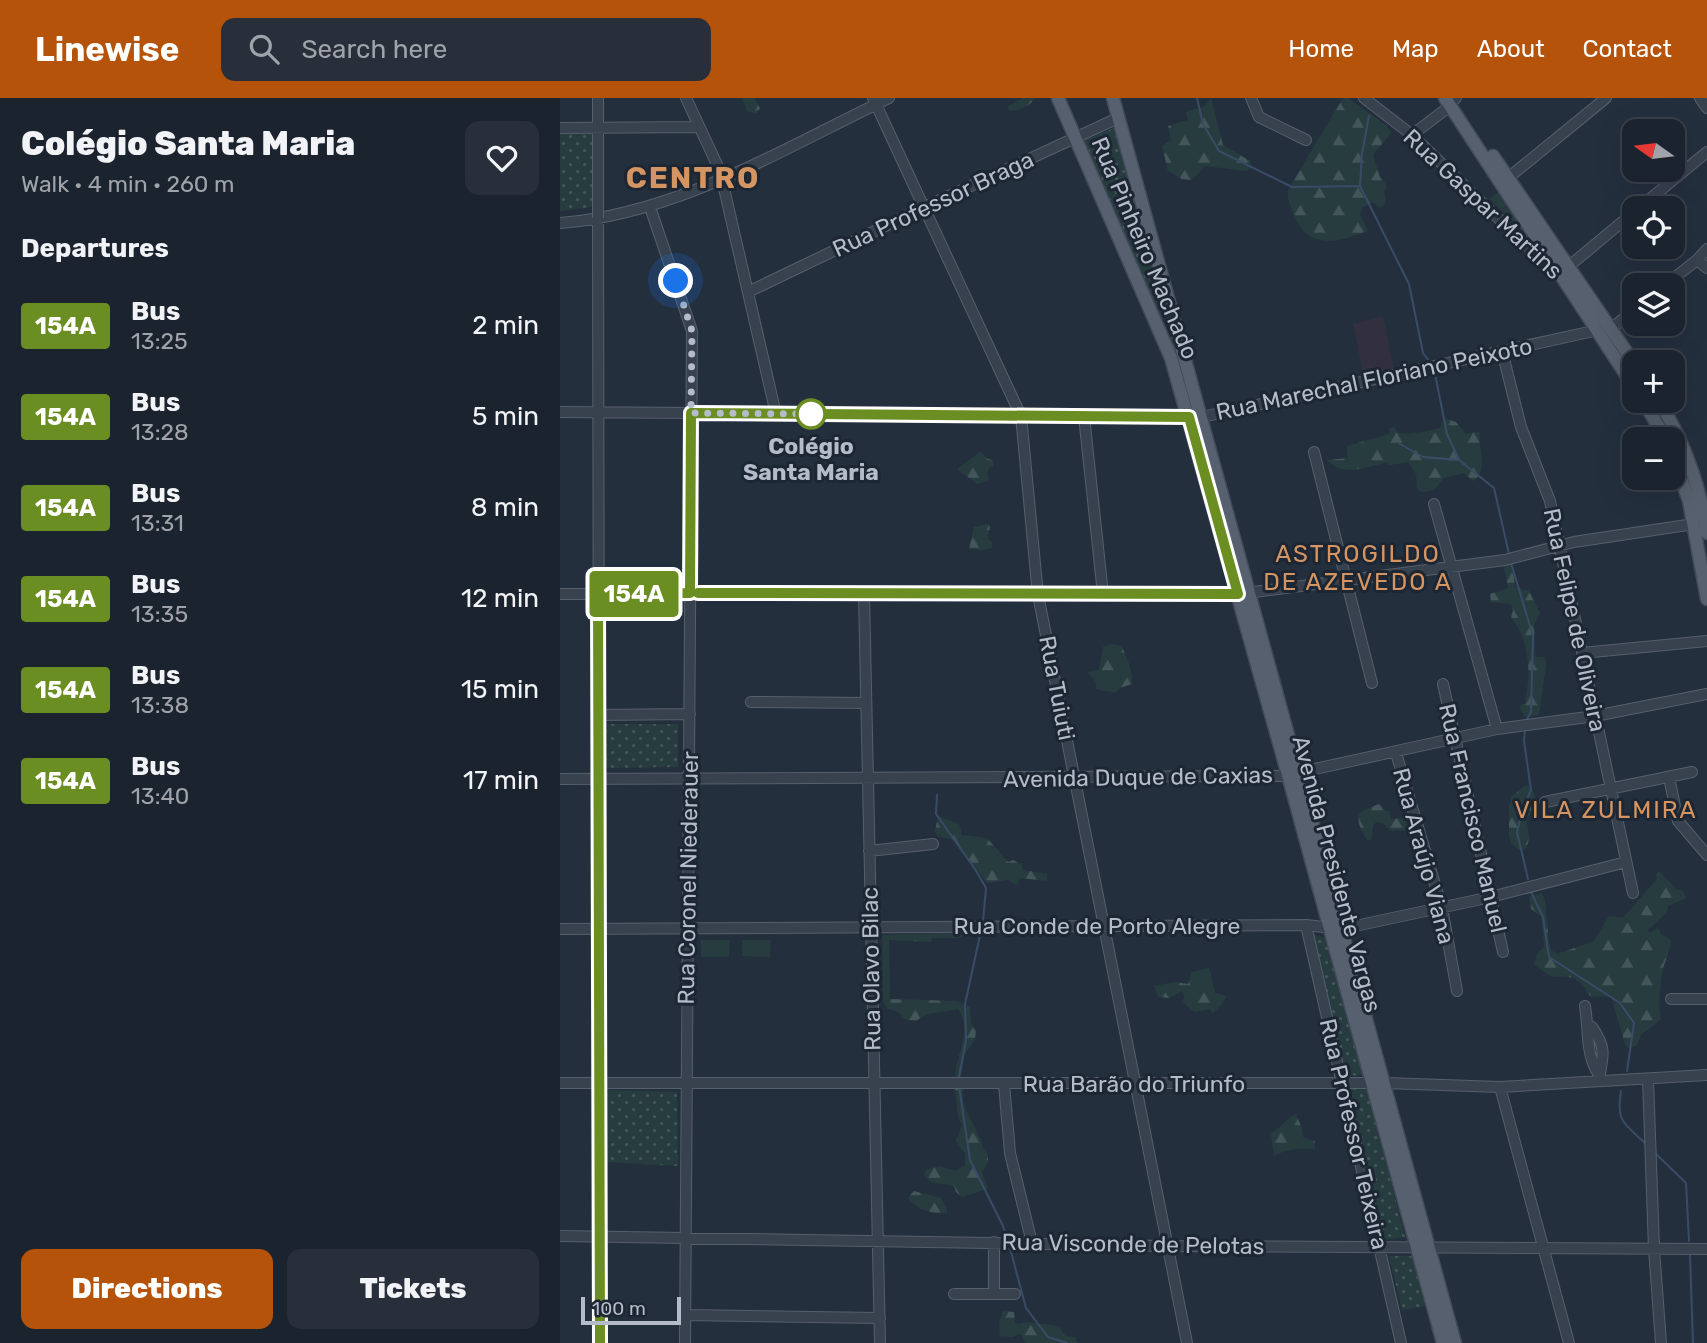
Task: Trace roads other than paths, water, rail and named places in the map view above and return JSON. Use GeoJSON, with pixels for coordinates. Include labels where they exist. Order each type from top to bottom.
{"type":"FeatureCollection","features":[{"type":"Feature","properties":{"kind":"main road","name":"Rua Pinheiro Machado"},"geometry":{"type":"LineString","coordinates":[[1058,98],[1196,417]]}},
{"type":"Feature","properties":{"kind":"main road"},"geometry":{"type":"LineString","coordinates":[[1113,98],[1172,315],[1196,417]]}},
{"type":"Feature","properties":{"kind":"main road"},"geometry":{"type":"LineString","coordinates":[[1452,100],[1568,267],[1622,364]]}},
{"type":"Feature","properties":{"kind":"main road"},"geometry":{"type":"LineString","coordinates":[[1452,100],[1568,285],[1623,350]]}},
{"type":"Feature","properties":{"kind":"main road"},"geometry":{"type":"LineString","coordinates":[[1156,320],[1165,321],[1172,315]]}},
{"type":"Feature","properties":{"kind":"main road"},"geometry":{"type":"LineString","coordinates":[[1666,413],[1682,440],[1698,485],[1707,534]]}},
{"type":"Feature","properties":{"kind":"main road","name":"Avenida Presidente Vargas"},"geometry":{"type":"LineString","coordinates":[[1196,417],[1423,1246],[1455,1343]]}},
{"type":"Feature","properties":{"kind":"main road"},"geometry":{"type":"LineString","coordinates":[[1685,488],[1707,599]]}},
{"type":"Feature","properties":{"kind":"main road"},"geometry":{"type":"LineString","coordinates":[[1694,524],[1705,529],[1707,534]]}},
{"type":"Feature","properties":{"kind":"main road","name":"Avenida Presidente Vargas"},"geometry":{"type":"LineString","coordinates":[[1423,1246],[1443,1343]]}},
{"type":"Feature","properties":{"kind":"street"},"geometry":{"type":"LineString","coordinates":[[598,98],[600,1343]]}},
{"type":"Feature","properties":{"kind":"street"},"geometry":{"type":"LineString","coordinates":[[686,98],[722,179],[776,414]]}},
{"type":"Feature","properties":{"kind":"street"},"geometry":{"type":"LineString","coordinates":[[560,223],[586,221],[649,208],[722,179],[875,101],[889,98]]}},
{"type":"Feature","properties":{"kind":"street"},"geometry":{"type":"LineString","coordinates":[[1251,98],[1259,117],[1306,140]]}},
{"type":"Feature","properties":{"kind":"street","name":"Rua Gaspar Martins"},"geometry":{"type":"LineString","coordinates":[[1364,98],[1412,135],[1568,285]]}},
{"type":"Feature","properties":{"kind":"street"},"geometry":{"type":"LineString","coordinates":[[1508,178],[1595,102],[1606,98]]}},
{"type":"Feature","properties":{"kind":"street"},"geometry":{"type":"LineString","coordinates":[[1700,98],[1707,108]]}},
{"type":"Feature","properties":{"kind":"street"},"geometry":{"type":"LineString","coordinates":[[1412,135],[1452,100]]}},
{"type":"Feature","properties":{"kind":"street","name":"Rua Tuiuti"},"geometry":{"type":"LineString","coordinates":[[875,101],[1021,416],[1038,595],[1187,1343]]}},
{"type":"Feature","properties":{"kind":"street","name":"Rua Professor Braga"},"geometry":{"type":"LineString","coordinates":[[748,292],[925,206],[1118,118]]}},
{"type":"Feature","properties":{"kind":"street"},"geometry":{"type":"LineString","coordinates":[[560,128],[699,127]]}},
{"type":"Feature","properties":{"kind":"street"},"geometry":{"type":"LineString","coordinates":[[1654,196],[1707,152]]}},
{"type":"Feature","properties":{"kind":"street","name":"Rua Coronel Niederauer"},"geometry":{"type":"LineString","coordinates":[[652,213],[692,331],[685,1343]]}},
{"type":"Feature","properties":{"kind":"street"},"geometry":{"type":"LineString","coordinates":[[1568,267],[1622,222]]}},
{"type":"Feature","properties":{"kind":"street"},"geometry":{"type":"LineString","coordinates":[[1680,273],[1707,248]]}},
{"type":"Feature","properties":{"kind":"street"},"geometry":{"type":"LineString","coordinates":[[1697,260],[1707,268]]}},
{"type":"Feature","properties":{"kind":"street","name":"Rua Marechal Floriano Peixoto"},"geometry":{"type":"LineString","coordinates":[[560,412],[1196,417],[1604,329],[1622,320]]}},
{"type":"Feature","properties":{"kind":"street","name":"Rua Felipe de Oliveira"},"geometry":{"type":"LineString","coordinates":[[1502,351],[1521,427],[1550,501],[1633,893]]}},
{"type":"Feature","properties":{"kind":"street"},"geometry":{"type":"LineString","coordinates":[[1084,416],[1103,594]]}},
{"type":"Feature","properties":{"kind":"street"},"geometry":{"type":"LineString","coordinates":[[1314,452],[1372,683]]}},
{"type":"Feature","properties":{"kind":"street","name":"Rua Francisco Manuel"},"geometry":{"type":"LineString","coordinates":[[1434,504],[1497,729]]}},
{"type":"Feature","properties":{"kind":"street"},"geometry":{"type":"LineString","coordinates":[[560,594],[1243,593],[1505,560],[1559,545],[1694,524]]}},
{"type":"Feature","properties":{"kind":"street","name":"Rua Olavo Bilac"},"geometry":{"type":"LineString","coordinates":[[864,594],[880,1343]]}},
{"type":"Feature","properties":{"kind":"street"},"geometry":{"type":"LineString","coordinates":[[1582,653],[1707,641]]}},
{"type":"Feature","properties":{"kind":"street","name":"Rua Francisco Manuel"},"geometry":{"type":"LineString","coordinates":[[1443,684],[1503,952]]}},
{"type":"Feature","properties":{"kind":"street","name":"Avenida Duque de Caxias"},"geometry":{"type":"LineString","coordinates":[[560,779],[1293,775],[1497,729],[1595,716],[1707,694]]}},
{"type":"Feature","properties":{"kind":"street"},"geometry":{"type":"LineString","coordinates":[[751,702],[866,703]]}},
{"type":"Feature","properties":{"kind":"street"},"geometry":{"type":"LineString","coordinates":[[598,715],[690,714]]}},
{"type":"Feature","properties":{"kind":"street","name":"Rua Araújo Viana"},"geometry":{"type":"LineString","coordinates":[[1396,753],[1442,908],[1457,991]]}},
{"type":"Feature","properties":{"kind":"street"},"geometry":{"type":"LineString","coordinates":[[1545,802],[1692,772]]}},
{"type":"Feature","properties":{"kind":"street"},"geometry":{"type":"LineString","coordinates":[[1669,777],[1678,821],[1707,855]]}},
{"type":"Feature","properties":{"kind":"street"},"geometry":{"type":"LineString","coordinates":[[869,851],[933,844]]}},
{"type":"Feature","properties":{"kind":"street","name":"Rua Conde de Porto Alegre"},"geometry":{"type":"LineString","coordinates":[[560,929],[1306,925],[1336,928],[1491,897],[1626,862]]}},
{"type":"Feature","properties":{"kind":"street","name":"Rua Professor Teixeira"},"geometry":{"type":"LineString","coordinates":[[1306,925],[1401,1343]]}},
{"type":"Feature","properties":{"kind":"street"},"geometry":{"type":"LineString","coordinates":[[1671,999],[1707,999]]}},
{"type":"Feature","properties":{"kind":"street"},"geometry":{"type":"LineString","coordinates":[[1585,1006],[1589,1027],[1586,1035],[1599,1079]]}},
{"type":"Feature","properties":{"kind":"street","name":"Rua Barão do Triunfo"},"geometry":{"type":"LineString","coordinates":[[560,1083],[1379,1083],[1500,1087],[1599,1079],[1707,1075]]}},
{"type":"Feature","properties":{"kind":"street"},"geometry":{"type":"LineString","coordinates":[[1648,1079],[1654,1249],[1661,1343]]}},
{"type":"Feature","properties":{"kind":"street"},"geometry":{"type":"LineString","coordinates":[[1004,1084],[1010,1153],[1032,1243]]}},
{"type":"Feature","properties":{"kind":"street"},"geometry":{"type":"LineString","coordinates":[[1500,1087],[1569,1343]]}},
{"type":"Feature","properties":{"kind":"street","name":"Rua Visconde de Pelotas"},"geometry":{"type":"LineString","coordinates":[[560,1236],[1168,1246],[1707,1249]]}},
{"type":"Feature","properties":{"kind":"street"},"geometry":{"type":"LineString","coordinates":[[993,1242],[994,1294]]}},
{"type":"Feature","properties":{"kind":"street"},"geometry":{"type":"LineString","coordinates":[[954,1294],[1015,1294]]}},
{"type":"Feature","properties":{"kind":"street"},"geometry":{"type":"LineString","coordinates":[[685,1315],[880,1318]]}},
{"type":"Feature","properties":{"kind":"waterway"},"geometry":{"type":"LineString","coordinates":[[1197,98],[1203,124],[1219,151],[1292,187],[1360,186],[1409,284],[1423,353],[1429,361]]}},
{"type":"Feature","properties":{"kind":"waterway"},"geometry":{"type":"LineString","coordinates":[[1360,186],[1362,153],[1369,116]]}},
{"type":"Feature","properties":{"kind":"waterway"},"geometry":{"type":"LineString","coordinates":[[1434,369],[1447,434],[1459,460],[1494,488],[1509,554]]}},
{"type":"Feature","properties":{"kind":"waterway"},"geometry":{"type":"LineString","coordinates":[[1400,444],[1423,457],[1459,460]]}},
{"type":"Feature","properties":{"kind":"waterway"},"geometry":{"type":"LineString","coordinates":[[1511,563],[1533,636],[1531,712],[1526,721]]}},
{"type":"Feature","properties":{"kind":"waterway"},"geometry":{"type":"LineString","coordinates":[[1525,730],[1531,790],[1517,832],[1528,879]]}},
{"type":"Feature","properties":{"kind":"waterway"},"geometry":{"type":"LineString","coordinates":[[937,795],[936,814],[986,888],[983,922]]}},
{"type":"Feature","properties":{"kind":"waterway"},"geometry":{"type":"LineString","coordinates":[[1531,892],[1543,917],[1549,957],[1620,1003],[1634,1023],[1627,1071]]}},
{"type":"Feature","properties":{"kind":"waterway"},"geometry":{"type":"LineString","coordinates":[[959,1077],[966,1040],[965,1004],[981,931]]}},
{"type":"Feature","properties":{"kind":"waterway"},"geometry":{"type":"LineString","coordinates":[[959,1086],[970,1160],[1007,1239]]}},
{"type":"Feature","properties":{"kind":"waterway"},"geometry":{"type":"LineString","coordinates":[[1621,1091],[1620,1109],[1623,1121],[1645,1143]]}},
{"type":"Feature","properties":{"kind":"waterway"},"geometry":{"type":"LineString","coordinates":[[1654,1152],[1686,1183],[1689,1241]]}},
{"type":"Feature","properties":{"kind":"waterway"},"geometry":{"type":"LineString","coordinates":[[1010,1248],[1026,1308],[1048,1337],[1067,1343]]}},
{"type":"Feature","properties":{"kind":"waterway"},"geometry":{"type":"LineString","coordinates":[[1690,1255],[1693,1343]]}},
{"type":"Feature","properties":{"kind":"place","name":"Colégio Santa Maria"},"geometry":{"type":"Point","coordinates":[811,414]}},
{"type":"Feature","properties":{"kind":"district","name":"CENTRO"},"geometry":{"type":"Point","coordinates":[693,178]}},
{"type":"Feature","properties":{"kind":"district","name":"ASTROGILDO DE AZEVEDO A"},"geometry":{"type":"Point","coordinates":[1358,568]}},
{"type":"Feature","properties":{"kind":"district","name":"VILA ZULMIRA"},"geometry":{"type":"Point","coordinates":[1606,810]}}]}
